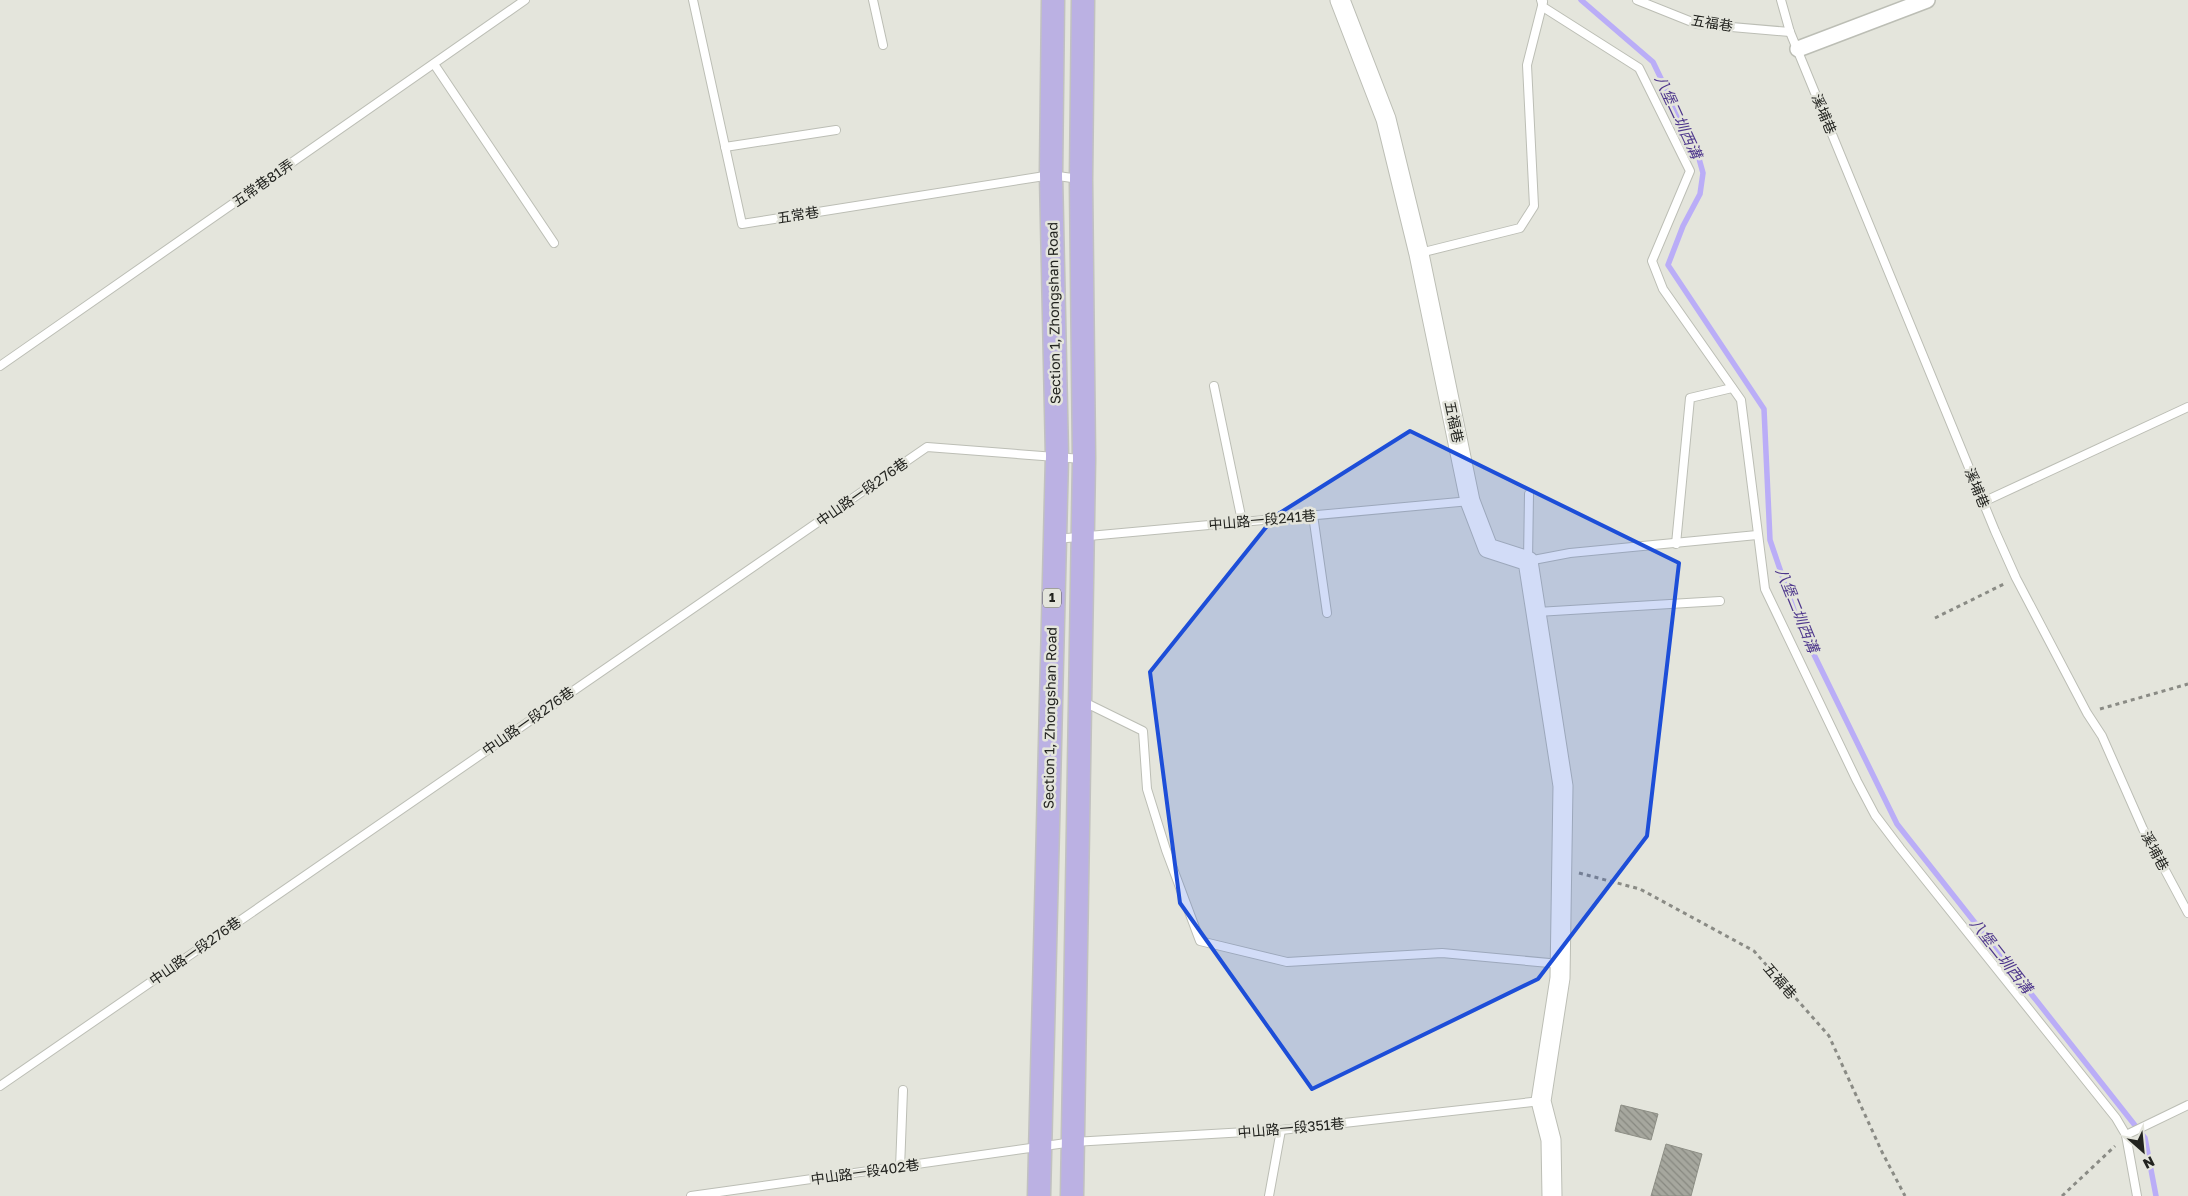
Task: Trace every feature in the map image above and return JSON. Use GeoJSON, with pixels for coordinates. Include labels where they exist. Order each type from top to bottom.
{"type":"FeatureCollection","features":[{"type":"Feature","properties":{"kind":"main road","name":"Section 1, Zhongshan Road"},"geometry":{"type":"LineString","coordinates":[[1039,1196],[1057,456],[1051,175],[1052,0]]}},
{"type":"Feature","properties":{"kind":"main road","name":"Section 1, Zhongshan Road"},"geometry":{"type":"LineString","coordinates":[[1072,1196],[1084,459],[1081,180],[1083,0]]}},
{"type":"Feature","properties":{"kind":"street","name":"五福巷"},"geometry":{"type":"LineString","coordinates":[[1340,0],[1386,119],[1419,254],[1470,501],[1488,548],[1528,561]]}},
{"type":"Feature","properties":{"kind":"street"},"geometry":{"type":"LineString","coordinates":[[1798,49],[1927,0]]}},
{"type":"Feature","properties":{"kind":"street"},"geometry":{"type":"LineString","coordinates":[[1528,561],[1534,613],[1563,786],[1560,964],[1542,1101],[1551,1140],[1552,1196]]}},
{"type":"Feature","properties":{"kind":"lane","name":"五常巷81弄"},"geometry":{"type":"LineString","coordinates":[[0,366],[525,0]]}},
{"type":"Feature","properties":{"kind":"lane","name":"五常巷"},"geometry":{"type":"LineString","coordinates":[[692,0],[742,224],[1051,175],[1081,180]]}},
{"type":"Feature","properties":{"kind":"lane"},"geometry":{"type":"LineString","coordinates":[[873,0],[883,45]]}},
{"type":"Feature","properties":{"kind":"lane","name":"五福巷"},"geometry":{"type":"LineString","coordinates":[[1637,0],[1697,24],[1790,32]]}},
{"type":"Feature","properties":{"kind":"lane","name":"溪埔巷"},"geometry":{"type":"LineString","coordinates":[[1781,0],[1790,32],[2016,578],[2087,713],[2102,736],[2143,829],[2188,913]]}},
{"type":"Feature","properties":{"kind":"lane"},"geometry":{"type":"LineString","coordinates":[[1419,254],[1520,228],[1534,206],[1527,65],[1543,2],[1639,68],[1690,171],[1652,261],[1663,288],[1741,400],[1765,589],[1875,815],[2116,1118],[2126,1135],[2137,1196]]}},
{"type":"Feature","properties":{"kind":"lane"},"geometry":{"type":"LineString","coordinates":[[434,64],[554,243]]}},
{"type":"Feature","properties":{"kind":"lane"},"geometry":{"type":"LineString","coordinates":[[725,148],[836,130]]}},
{"type":"Feature","properties":{"kind":"lane"},"geometry":{"type":"LineString","coordinates":[[1214,386],[1242,521]]}},
{"type":"Feature","properties":{"kind":"lane"},"geometry":{"type":"LineString","coordinates":[[1676,544],[1690,398],[1732,388]]}},
{"type":"Feature","properties":{"kind":"lane"},"geometry":{"type":"LineString","coordinates":[[1983,502],[2188,407]]}},
{"type":"Feature","properties":{"kind":"lane","name":"中山路一段276巷"},"geometry":{"type":"LineString","coordinates":[[0,1086],[927,447],[1084,459]]}},
{"type":"Feature","properties":{"kind":"lane"},"geometry":{"type":"LineString","coordinates":[[1528,494],[1528,561]]}},
{"type":"Feature","properties":{"kind":"lane","name":"中山路一段241巷"},"geometry":{"type":"LineString","coordinates":[[1054,539],[1470,501]]}},
{"type":"Feature","properties":{"kind":"lane"},"geometry":{"type":"LineString","coordinates":[[1313,515],[1326,613]]}},
{"type":"Feature","properties":{"kind":"lane","name":"五福巷"},"geometry":{"type":"LineString","coordinates":[[1528,561],[1570,553],[1757,535]]}},
{"type":"Feature","properties":{"kind":"lane"},"geometry":{"type":"LineString","coordinates":[[1534,613],[1720,601]]}},
{"type":"Feature","properties":{"kind":"lane"},"geometry":{"type":"LineString","coordinates":[[1080,700],[1143,731],[1148,789],[1166,850],[1200,941],[1287,962],[1442,953],[1560,964]]}},
{"type":"Feature","properties":{"kind":"lane"},"geometry":{"type":"LineString","coordinates":[[900,1168],[903,1090]]}},
{"type":"Feature","properties":{"kind":"lane","name":"中山路一段351巷"},"geometry":{"type":"LineString","coordinates":[[1040,1147],[1073,1142],[1281,1130],[1542,1101]]}},
{"type":"Feature","properties":{"kind":"lane"},"geometry":{"type":"LineString","coordinates":[[2126,1135],[2188,1105]]}},
{"type":"Feature","properties":{"kind":"lane"},"geometry":{"type":"LineString","coordinates":[[1269,1196],[1281,1130]]}},
{"type":"Feature","properties":{"kind":"lane","name":"中山路一段402巷"},"geometry":{"type":"LineString","coordinates":[[691,1196],[734,1193],[1040,1147]]}},
{"type":"Feature","properties":{"kind":"path"},"geometry":{"type":"LineString","coordinates":[[1935,618],[2016,578]]}},
{"type":"Feature","properties":{"kind":"path"},"geometry":{"type":"LineString","coordinates":[[2087,713],[2188,684]]}},
{"type":"Feature","properties":{"kind":"path","name":"五福巷"},"geometry":{"type":"LineString","coordinates":[[1562,868],[1640,889],[1754,951],[1829,1036],[1882,1152],[1906,1196]]}},
{"type":"Feature","properties":{"kind":"path"},"geometry":{"type":"LineString","coordinates":[[2062,1196],[2126,1135]]}},
{"type":"Feature","properties":{"kind":"highlighted area"},"geometry":{"type":"Polygon","coordinates":[[[1410,431],[1679,563],[1647,836],[1538,979],[1312,1089],[1180,903],[1150,672],[1275,516],[1410,431]]]}},
{"type":"Feature","properties":{"kind":"building"},"geometry":{"type":"Polygon","coordinates":[[[1621,1105],[1658,1114],[1651,1140],[1615,1131],[1621,1105]]]}},
{"type":"Feature","properties":{"kind":"building"},"geometry":{"type":"Polygon","coordinates":[[[1666,1144],[1702,1154],[1691,1196],[1651,1196],[1666,1144]]]}},
{"type":"Feature","properties":{"kind":"waterway","name":"八堡二圳西溝"},"geometry":{"type":"LineString","coordinates":[[1581,0],[1653,62],[1698,155],[1703,173],[1700,194],[1683,226],[1668,265],[1764,409],[1770,540],[1798,622],[1897,824],[2145,1138],[2156,1196]]}}]}
